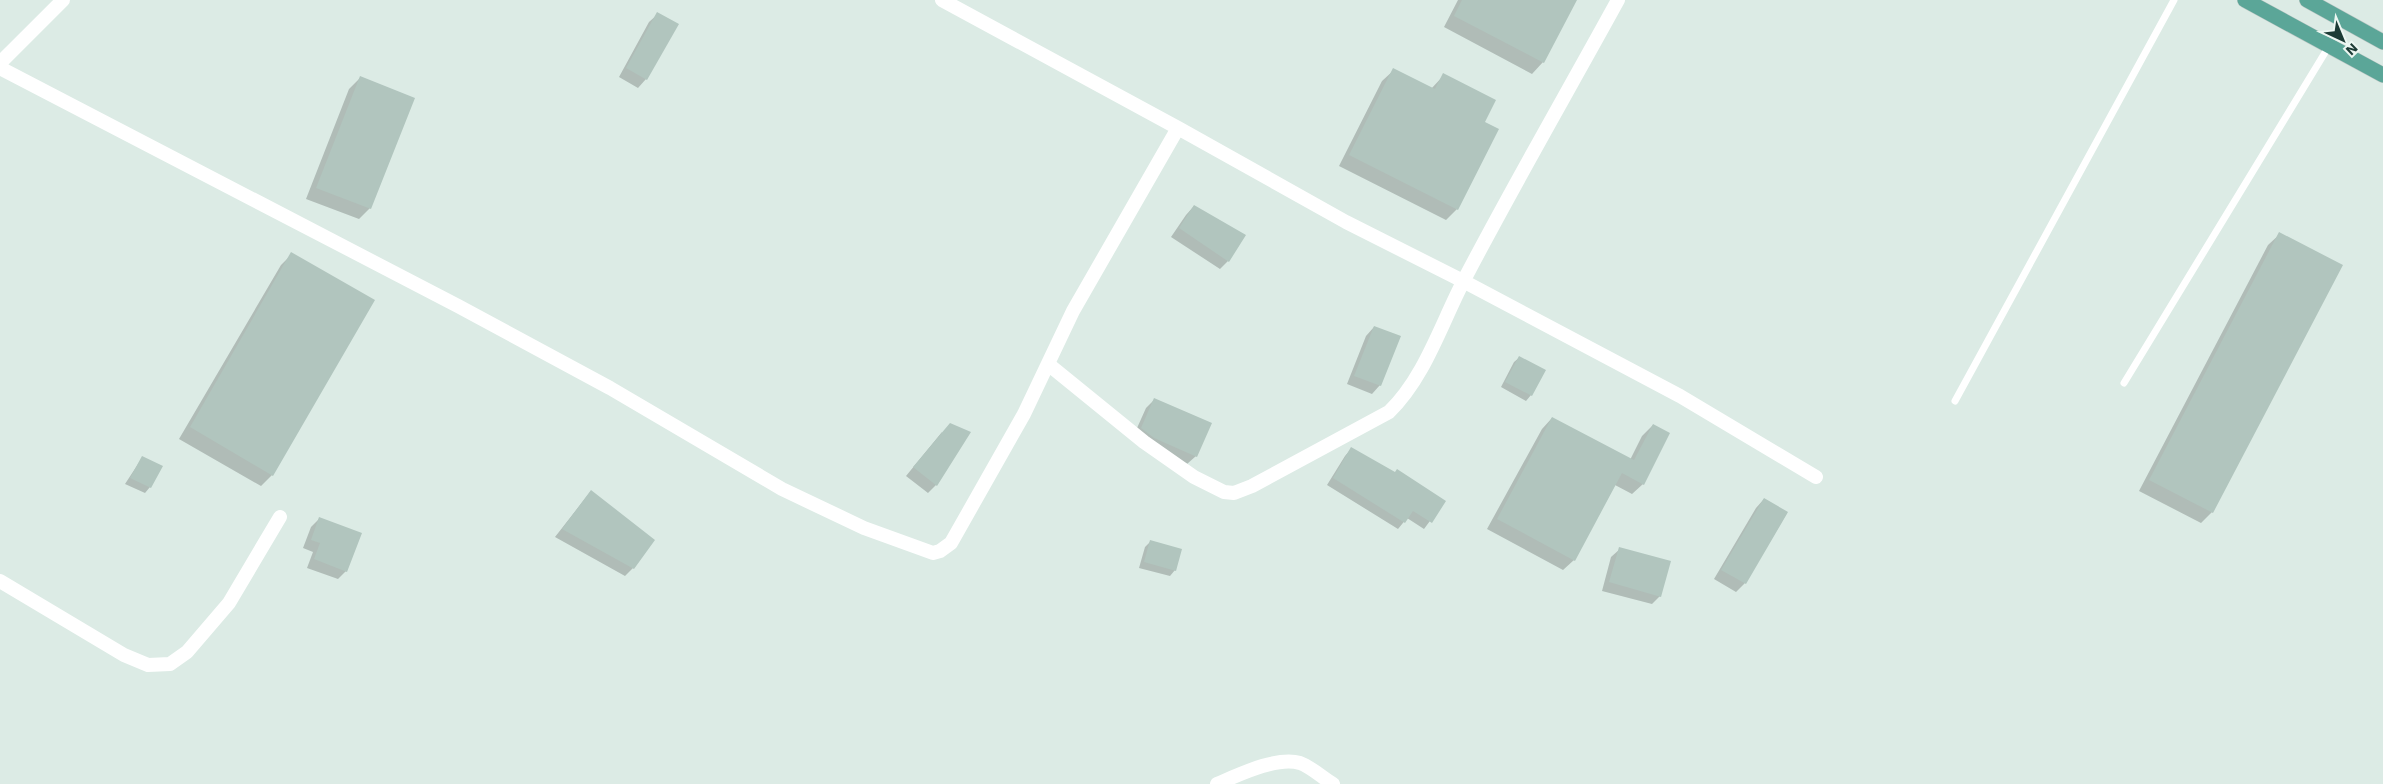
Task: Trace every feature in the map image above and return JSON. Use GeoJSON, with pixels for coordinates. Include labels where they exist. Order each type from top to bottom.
{"type":"FeatureCollection","features":[{"type":"Feature","properties":{"kind":"main road"},"geometry":{"type":"LineString","coordinates":[[2245,0],[2383,75]]}},
{"type":"Feature","properties":{"kind":"main road"},"geometry":{"type":"LineString","coordinates":[[2307,0],[2383,42]]}},
{"type":"Feature","properties":{"kind":"street"},"geometry":{"type":"LineString","coordinates":[[0,63],[63,0]]}},
{"type":"Feature","properties":{"kind":"street"},"geometry":{"type":"LineString","coordinates":[[942,0],[957,4],[1346,222],[1463,281],[1680,396],[1816,477]]}},
{"type":"Feature","properties":{"kind":"street"},"geometry":{"type":"LineString","coordinates":[[1048,364],[1144,442],[1194,477],[1224,492],[1234,493],[1252,486],[1389,412],[1401,400],[1422,366],[1463,281],[1618,0]]}},
{"type":"Feature","properties":{"kind":"street"},"geometry":{"type":"LineString","coordinates":[[0,68],[458,306],[610,388],[782,488],[864,528],[933,553],[940,551],[951,543],[1024,414],[1073,312],[1178,128]]}},
{"type":"Feature","properties":{"kind":"street"},"geometry":{"type":"LineString","coordinates":[[0,581],[124,655],[148,665],[170,664],[187,652],[228,604],[280,516]]}},
{"type":"Feature","properties":{"kind":"street"},"geometry":{"type":"LineString","coordinates":[[1217,784],[1262,766],[1286,762],[1300,763],[1334,784]]}},
{"type":"Feature","properties":{"kind":"lane"},"geometry":{"type":"LineString","coordinates":[[1955,401],[2174,0]]}},
{"type":"Feature","properties":{"kind":"lane"},"geometry":{"type":"LineString","coordinates":[[2124,383],[2329,46]]}},
{"type":"Feature","properties":{"kind":"building"},"geometry":{"type":"Polygon","coordinates":[[[1462,0],[1577,0],[1544,63],[1454,16],[1462,0]]]}},
{"type":"Feature","properties":{"kind":"building"},"geometry":{"type":"Polygon","coordinates":[[[657,12],[679,24],[647,80],[626,68],[657,12]]]}},
{"type":"Feature","properties":{"kind":"building"},"geometry":{"type":"Polygon","coordinates":[[[1393,68],[1435,89],[1443,73],[1496,100],[1485,122],[1499,129],[1458,210],[1349,155],[1393,68]]]}},
{"type":"Feature","properties":{"kind":"building"},"geometry":{"type":"Polygon","coordinates":[[[360,76],[415,98],[371,209],[316,188],[360,76]]]}},
{"type":"Feature","properties":{"kind":"building"},"geometry":{"type":"Polygon","coordinates":[[[1194,205],[1246,235],[1229,262],[1179,228],[1194,205]]]}},
{"type":"Feature","properties":{"kind":"building"},"geometry":{"type":"Polygon","coordinates":[[[2279,232],[2343,265],[2213,513],[2149,480],[2279,232]]]}},
{"type":"Feature","properties":{"kind":"building"},"geometry":{"type":"Polygon","coordinates":[[[291,252],[375,300],[273,476],[190,427],[291,252]]]}},
{"type":"Feature","properties":{"kind":"building"},"geometry":{"type":"Polygon","coordinates":[[[1374,326],[1401,336],[1381,386],[1354,376],[1374,326]]]}},
{"type":"Feature","properties":{"kind":"building"},"geometry":{"type":"Polygon","coordinates":[[[1519,356],[1546,370],[1532,396],[1505,382],[1519,356]]]}},
{"type":"Feature","properties":{"kind":"building"},"geometry":{"type":"Polygon","coordinates":[[[1154,398],[1212,423],[1197,457],[1154,438],[1141,428],[1154,398]]]}},
{"type":"Feature","properties":{"kind":"building"},"geometry":{"type":"Polygon","coordinates":[[[1552,417],[1634,460],[1653,424],[1670,433],[1644,485],[1622,473],[1575,561],[1497,519],[1552,417]]]}},
{"type":"Feature","properties":{"kind":"building"},"geometry":{"type":"Polygon","coordinates":[[[950,423],[971,432],[937,486],[913,467],[950,423]]]}},
{"type":"Feature","properties":{"kind":"building"},"geometry":{"type":"Polygon","coordinates":[[[1351,447],[1395,472],[1397,469],[1446,501],[1432,523],[1413,511],[1405,523],[1333,478],[1351,447]]]}},
{"type":"Feature","properties":{"kind":"building"},"geometry":{"type":"Polygon","coordinates":[[[142,456],[163,466],[151,488],[130,478],[142,456]]]}},
{"type":"Feature","properties":{"kind":"building"},"geometry":{"type":"Polygon","coordinates":[[[591,490],[655,540],[634,569],[562,529],[591,490]]]}},
{"type":"Feature","properties":{"kind":"building"},"geometry":{"type":"Polygon","coordinates":[[[1764,498],[1788,512],[1746,584],[1721,570],[1764,498]]]}},
{"type":"Feature","properties":{"kind":"building"},"geometry":{"type":"Polygon","coordinates":[[[319,517],[362,533],[347,572],[314,559],[320,543],[311,540],[319,517]]]}},
{"type":"Feature","properties":{"kind":"building"},"geometry":{"type":"Polygon","coordinates":[[[1150,540],[1182,549],[1176,571],[1144,562],[1150,540]]]}},
{"type":"Feature","properties":{"kind":"building"},"geometry":{"type":"Polygon","coordinates":[[[1619,547],[1671,561],[1661,597],[1609,582],[1619,547]]]}}]}
